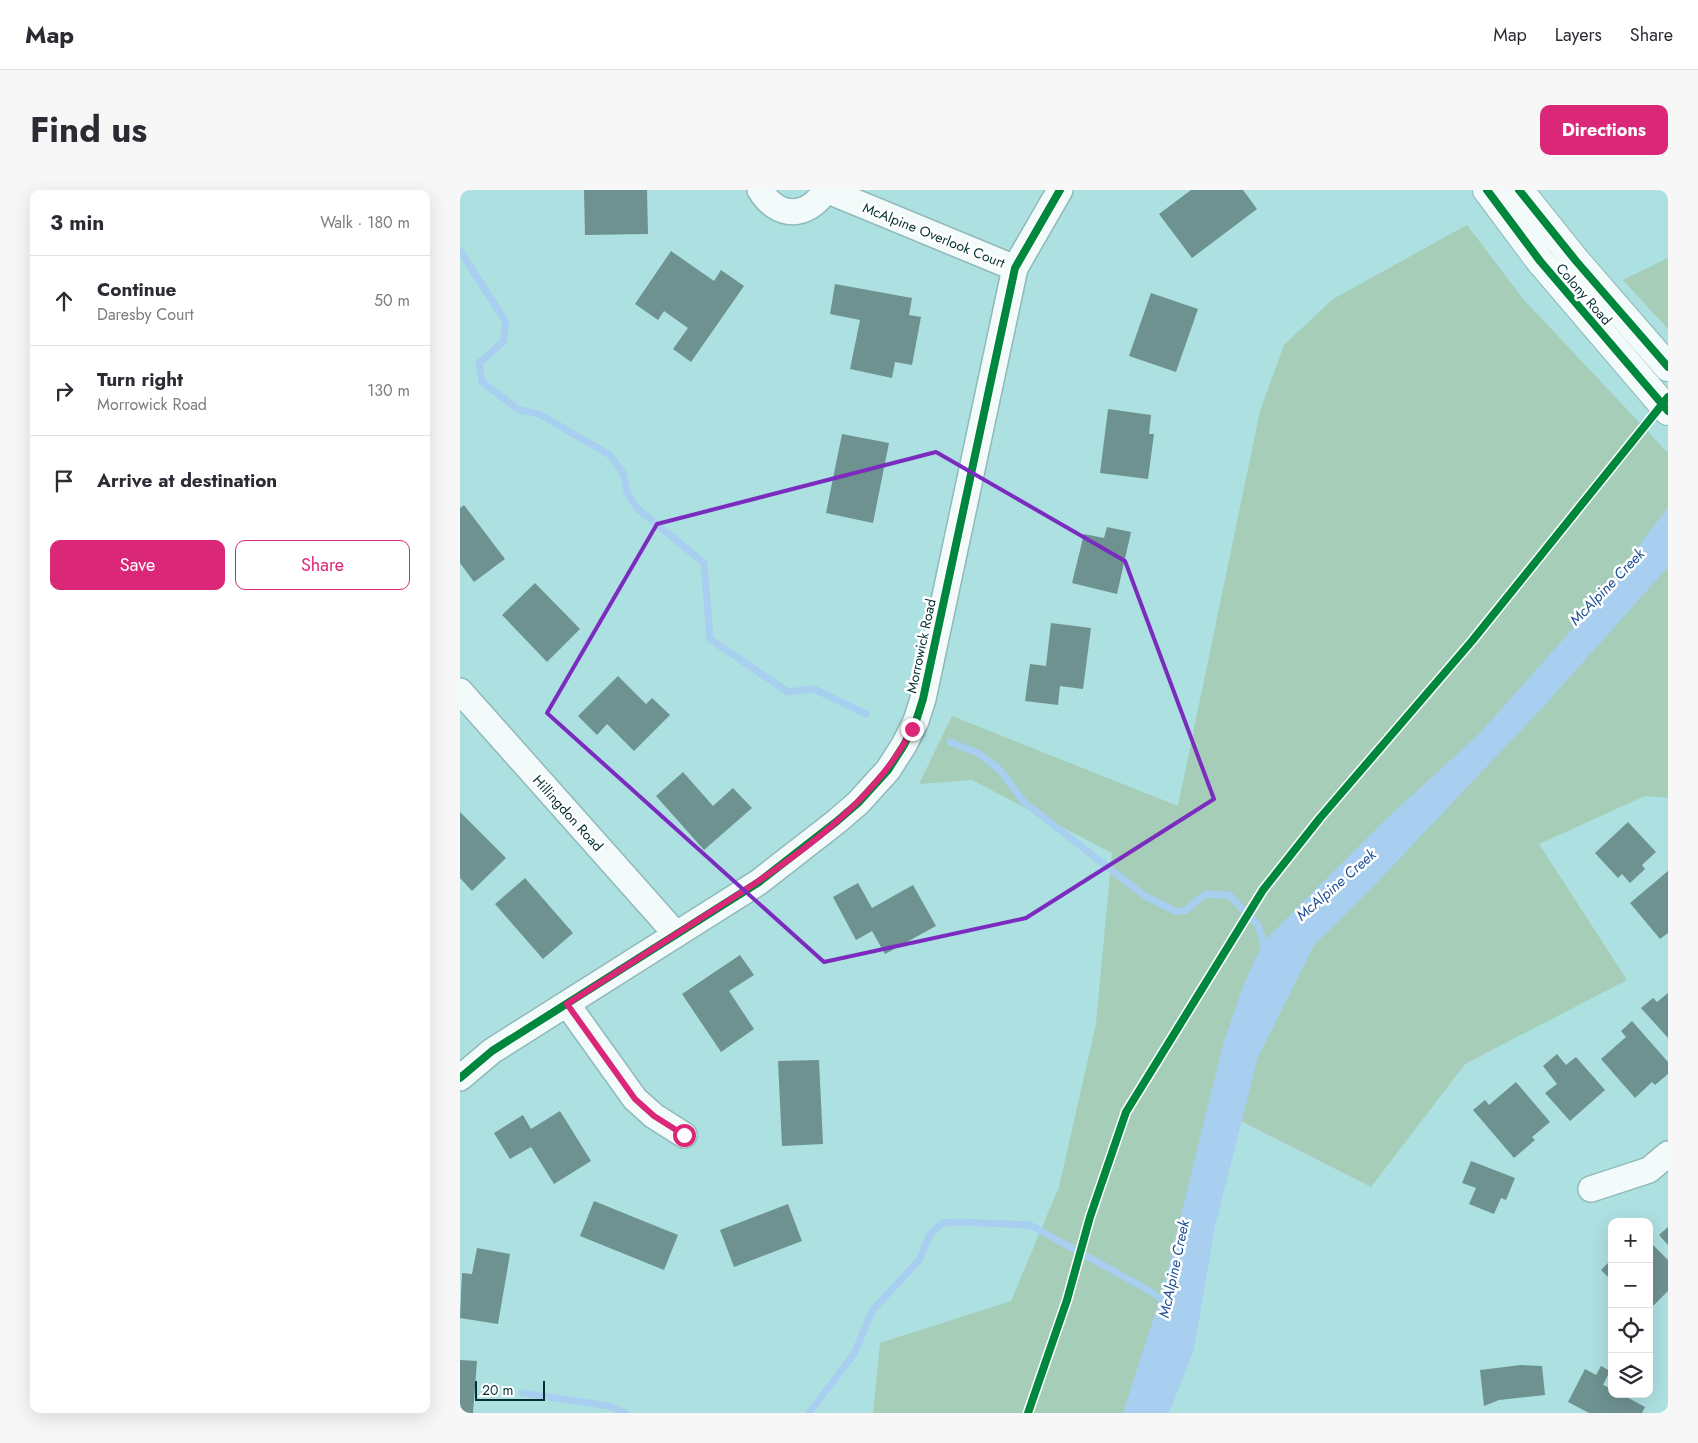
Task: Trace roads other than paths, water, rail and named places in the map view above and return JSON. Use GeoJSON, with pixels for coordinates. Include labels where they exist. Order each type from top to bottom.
{"type":"FeatureCollection","features":[{"type":"Feature","properties":{"kind":"main road","name":"Colony Road"},"geometry":{"type":"LineString","coordinates":[[1487,190],[1540,261],[1668,411]]}},
{"type":"Feature","properties":{"kind":"main road","name":"Colony Road"},"geometry":{"type":"LineString","coordinates":[[1520,190],[1576,261],[1668,367]]}},
{"type":"Feature","properties":{"kind":"street","name":"McAlpine Overlook Court"},"geometry":{"type":"LineString","coordinates":[[760,190],[768,203],[779,209],[792,212],[806,209],[818,202],[826,190],[1015,268]]}},
{"type":"Feature","properties":{"kind":"street","name":"Morrowick Road"},"geometry":{"type":"LineString","coordinates":[[460,1078],[492,1051],[759,882],[836,822],[888,770],[916,721],[923,699],[1015,268],[1060,190]]}},
{"type":"Feature","properties":{"kind":"street","name":"Hillingdon Road"},"geometry":{"type":"LineString","coordinates":[[460,691],[676,934]]}},
{"type":"Feature","properties":{"kind":"street"},"geometry":{"type":"LineString","coordinates":[[567,1004],[635,1099],[654,1116],[684,1135]]}},
{"type":"Feature","properties":{"kind":"street"},"geometry":{"type":"LineString","coordinates":[[1591,1189],[1649,1170],[1668,1154]]}},
{"type":"Feature","properties":{"kind":"water","name":"McAlpine Creek"},"geometry":{"type":"Polygon","coordinates":[[[1668,507],[1668,567],[1544,706],[1366,894],[1314,945],[1258,1057],[1215,1226],[1194,1349],[1169,1413],[1123,1413],[1161,1295],[1224,1041],[1242,989],[1263,942],[1386,819],[1480,733],[1600,598],[1668,507]]]}},
{"type":"Feature","properties":{"kind":"waterway"},"geometry":{"type":"LineString","coordinates":[[460,251],[506,322],[503,342],[479,363],[482,382],[519,410],[539,414],[610,455],[623,473],[628,495],[638,509],[704,563],[710,639],[788,692],[814,689],[866,714]]}},
{"type":"Feature","properties":{"kind":"waterway"},"geometry":{"type":"LineString","coordinates":[[950,742],[978,753],[999,769],[1024,802],[1145,896],[1175,911],[1185,911],[1205,894],[1229,895],[1258,925],[1266,951]]}},
{"type":"Feature","properties":{"kind":"waterway","name":"McAlpine Creek"},"geometry":{"type":"LineString","coordinates":[[809,1413],[854,1354],[872,1311],[920,1259],[930,1234],[943,1223],[1030,1225],[1150,1291],[1167,1303]]}},
{"type":"Feature","properties":{"kind":"waterway"},"geometry":{"type":"LineString","coordinates":[[522,1393],[609,1406],[626,1413]]}}]}
